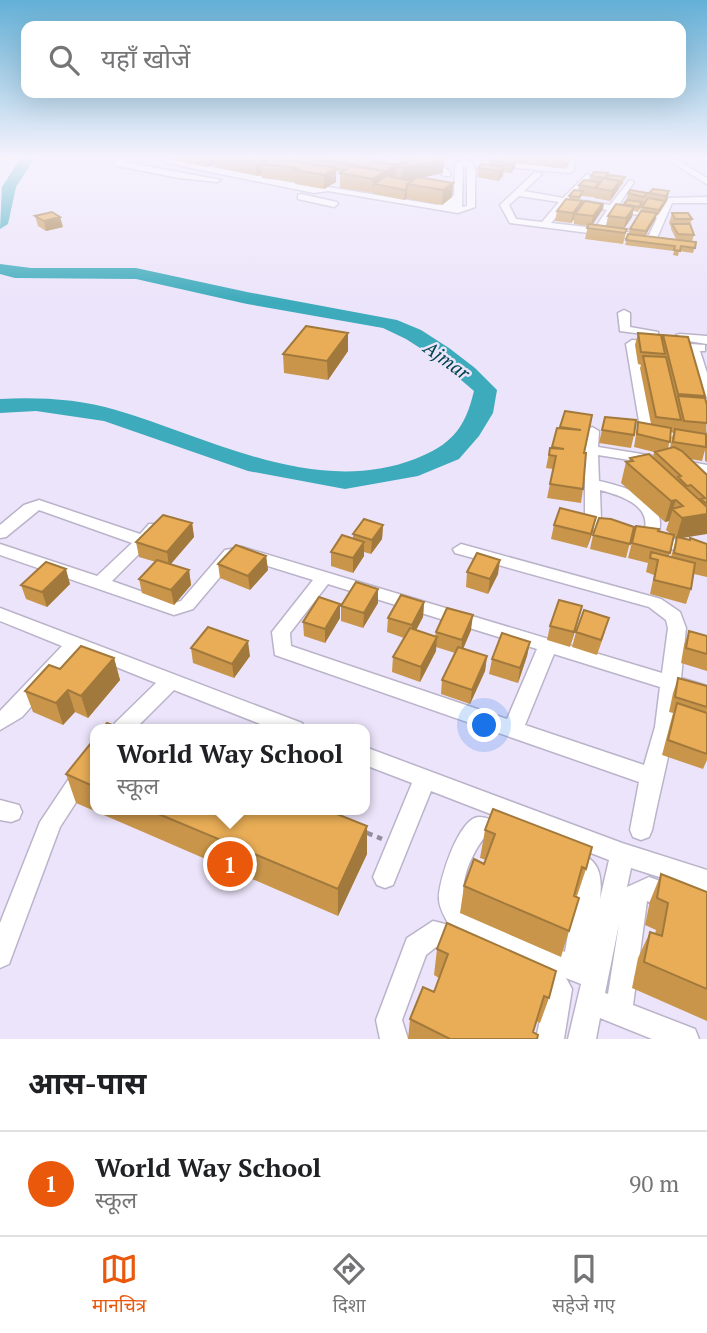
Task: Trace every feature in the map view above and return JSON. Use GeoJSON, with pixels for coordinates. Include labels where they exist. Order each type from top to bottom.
{"type":"FeatureCollection","features":[{"type":"Feature","properties":{"kind":"street"},"geometry":{"type":"LineString","coordinates":[[428,205],[458,210],[470,208],[470,205]]}},
{"type":"Feature","properties":{"kind":"street"},"geometry":{"type":"LineString","coordinates":[[458,205],[458,210]]}},
{"type":"Feature","properties":{"kind":"street"},"geometry":{"type":"LineString","coordinates":[[504,205],[510,219],[652,238],[667,205]]}},
{"type":"Feature","properties":{"kind":"street"},"geometry":{"type":"LineString","coordinates":[[544,225],[560,205]]}},
{"type":"Feature","properties":{"kind":"street"},"geometry":{"type":"LineString","coordinates":[[596,205],[662,216]]}},
{"type":"Feature","properties":{"kind":"street"},"geometry":{"type":"LineString","coordinates":[[597,232],[613,205]]}},
{"type":"Feature","properties":{"kind":"street"},"geometry":{"type":"LineString","coordinates":[[624,313],[624,329],[628,331],[707,340]]}},
{"type":"Feature","properties":{"kind":"street"},"geometry":{"type":"LineString","coordinates":[[707,348],[639,339],[632,344],[646,430],[707,438]]}},
{"type":"Feature","properties":{"kind":"street"},"geometry":{"type":"LineString","coordinates":[[693,347],[707,393]]}},
{"type":"Feature","properties":{"kind":"street"},"geometry":{"type":"LineString","coordinates":[[592,431],[593,524],[707,553]]}},
{"type":"Feature","properties":{"kind":"street"},"geometry":{"type":"LineString","coordinates":[[591,450],[703,473]]}},
{"type":"Feature","properties":{"kind":"street"},"geometry":{"type":"LineString","coordinates":[[592,484],[625,493],[648,509],[654,519],[654,529],[649,539]]}},
{"type":"Feature","properties":{"kind":"street"},"geometry":{"type":"LineString","coordinates":[[2,527],[29,508],[39,505],[143,541]]}},
{"type":"Feature","properties":{"kind":"street"},"geometry":{"type":"LineString","coordinates":[[99,584],[156,526]]}},
{"type":"Feature","properties":{"kind":"street"},"geometry":{"type":"LineString","coordinates":[[0,549],[174,609],[187,605],[231,554],[242,552],[707,694]]}},
{"type":"Feature","properties":{"kind":"street"},"geometry":{"type":"LineString","coordinates":[[461,550],[655,603],[674,617],[677,628],[665,727],[640,830]]}},
{"type":"Feature","properties":{"kind":"street"},"geometry":{"type":"LineString","coordinates":[[325,577],[281,632],[282,650],[651,777]]}},
{"type":"Feature","properties":{"kind":"street"},"geometry":{"type":"LineString","coordinates":[[0,614],[282,724]]}},
{"type":"Feature","properties":{"kind":"street"},"geometry":{"type":"LineString","coordinates":[[0,722],[15,711],[76,643]]}},
{"type":"Feature","properties":{"kind":"street"},"geometry":{"type":"LineString","coordinates":[[513,729],[548,645]]}},
{"type":"Feature","properties":{"kind":"street"},"geometry":{"type":"LineString","coordinates":[[127,724],[169,682]]}},
{"type":"Feature","properties":{"kind":"street"},"geometry":{"type":"LineString","coordinates":[[370,758],[622,854],[707,881]]}},
{"type":"Feature","properties":{"kind":"street"},"geometry":{"type":"LineString","coordinates":[[0,955],[51,822],[90,764]]}},
{"type":"Feature","properties":{"kind":"street"},"geometry":{"type":"LineString","coordinates":[[385,877],[425,778]]}},
{"type":"Feature","properties":{"kind":"street"},"geometry":{"type":"LineString","coordinates":[[582,1039],[586,982],[588,872],[579,863],[549,849],[479,827],[472,832],[454,877],[450,898],[460,920],[586,982],[619,1012],[685,1039]]}},
{"type":"Feature","properties":{"kind":"street"},"geometry":{"type":"LineString","coordinates":[[586,982],[622,854]]}},
{"type":"Feature","properties":{"kind":"street"},"geometry":{"type":"LineString","coordinates":[[619,1012],[636,894],[649,889],[707,910]]}},
{"type":"Feature","properties":{"kind":"street"},"geometry":{"type":"LineString","coordinates":[[394,1039],[389,1020],[393,1008],[416,947],[433,934],[470,942],[541,974],[559,989],[550,1039]]}},
{"type":"Feature","properties":{"kind":"path"},"geometry":{"type":"LineString","coordinates":[[359,830],[398,845]]}},
{"type":"Feature","properties":{"kind":"building"},"geometry":{"type":"Polygon","coordinates":[[[561,205],[579,205],[573,213],[557,211],[561,205]]]}},
{"type":"Feature","properties":{"kind":"building"},"geometry":{"type":"Polygon","coordinates":[[[582,205],[601,205],[593,216],[575,214],[582,205]]]}},
{"type":"Feature","properties":{"kind":"building"},"geometry":{"type":"Polygon","coordinates":[[[615,205],[634,207],[626,218],[608,216],[615,205]]]}},
{"type":"Feature","properties":{"kind":"building"},"geometry":{"type":"Polygon","coordinates":[[[643,205],[662,205],[659,210],[643,205]]]}},
{"type":"Feature","properties":{"kind":"building"},"geometry":{"type":"Polygon","coordinates":[[[641,211],[657,213],[646,231],[630,229],[641,211]]]}},
{"type":"Feature","properties":{"kind":"building"},"geometry":{"type":"Polygon","coordinates":[[[52,212],[60,217],[44,221],[35,216],[52,212]]]}},
{"type":"Feature","properties":{"kind":"building"},"geometry":{"type":"Polygon","coordinates":[[[672,213],[688,213],[692,219],[675,219],[672,213]]]}},
{"type":"Feature","properties":{"kind":"building"},"geometry":{"type":"Polygon","coordinates":[[[589,224],[627,229],[625,233],[587,228],[589,224]]]}},
{"type":"Feature","properties":{"kind":"building"},"geometry":{"type":"Polygon","coordinates":[[[672,224],[690,224],[694,235],[678,234],[672,224]]]}},
{"type":"Feature","properties":{"kind":"building"},"geometry":{"type":"Polygon","coordinates":[[[628,234],[696,242],[695,248],[681,246],[680,251],[674,250],[675,246],[626,240],[628,234]]]}},
{"type":"Feature","properties":{"kind":"building"},"geometry":{"type":"Polygon","coordinates":[[[306,326],[348,333],[327,361],[283,354],[306,326]]]}},
{"type":"Feature","properties":{"kind":"building"},"geometry":{"type":"Polygon","coordinates":[[[638,333],[661,335],[665,354],[641,352],[638,333]]]}},
{"type":"Feature","properties":{"kind":"building"},"geometry":{"type":"Polygon","coordinates":[[[663,335],[688,337],[705,396],[678,394],[663,335]]]}},
{"type":"Feature","properties":{"kind":"building"},"geometry":{"type":"Polygon","coordinates":[[[643,356],[666,357],[681,420],[656,417],[643,356]]]}},
{"type":"Feature","properties":{"kind":"building"},"geometry":{"type":"Polygon","coordinates":[[[678,396],[705,398],[707,423],[684,421],[678,396]]]}},
{"type":"Feature","properties":{"kind":"building"},"geometry":{"type":"Polygon","coordinates":[[[565,411],[592,415],[584,453],[583,489],[550,484],[556,456],[549,455],[550,448],[564,449],[552,447],[557,428],[581,430],[560,427],[565,411]]]}},
{"type":"Feature","properties":{"kind":"building"},"geometry":{"type":"Polygon","coordinates":[[[605,417],[636,420],[634,435],[602,430],[605,417]]]}},
{"type":"Feature","properties":{"kind":"building"},"geometry":{"type":"Polygon","coordinates":[[[638,422],[671,428],[670,442],[637,434],[638,422]]]}},
{"type":"Feature","properties":{"kind":"building"},"geometry":{"type":"Polygon","coordinates":[[[675,429],[706,434],[706,447],[673,442],[675,429]]]}},
{"type":"Feature","properties":{"kind":"building"},"geometry":{"type":"Polygon","coordinates":[[[674,447],[682,451],[707,475],[707,504],[701,499],[705,498],[691,485],[687,486],[678,477],[681,476],[655,452],[674,447]]]}},
{"type":"Feature","properties":{"kind":"building"},"geometry":{"type":"Polygon","coordinates":[[[649,454],[707,507],[707,514],[682,518],[672,509],[683,506],[676,500],[671,501],[626,462],[633,461],[630,458],[649,454]]]}},
{"type":"Feature","properties":{"kind":"building"},"geometry":{"type":"Polygon","coordinates":[[[560,508],[596,517],[591,534],[554,525],[560,508]]]}},
{"type":"Feature","properties":{"kind":"building"},"geometry":{"type":"Polygon","coordinates":[[[163,515],[192,523],[167,552],[136,542],[163,515]]]}},
{"type":"Feature","properties":{"kind":"building"},"geometry":{"type":"Polygon","coordinates":[[[599,518],[634,527],[630,544],[593,535],[599,518]]]}},
{"type":"Feature","properties":{"kind":"building"},"geometry":{"type":"Polygon","coordinates":[[[364,519],[383,525],[372,540],[353,534],[364,519]]]}},
{"type":"Feature","properties":{"kind":"building"},"geometry":{"type":"Polygon","coordinates":[[[636,526],[659,529],[658,531],[674,535],[670,553],[632,543],[636,526]]]}},
{"type":"Feature","properties":{"kind":"building"},"geometry":{"type":"Polygon","coordinates":[[[342,535],[364,542],[353,558],[331,552],[342,535]]]}},
{"type":"Feature","properties":{"kind":"building"},"geometry":{"type":"Polygon","coordinates":[[[677,537],[707,544],[707,561],[674,553],[677,537]]]}},
{"type":"Feature","properties":{"kind":"building"},"geometry":{"type":"Polygon","coordinates":[[[236,545],[266,556],[248,576],[218,564],[236,545]]]}},
{"type":"Feature","properties":{"kind":"building"},"geometry":{"type":"Polygon","coordinates":[[[651,552],[695,563],[691,589],[654,580],[658,560],[650,558],[651,552]]]}},
{"type":"Feature","properties":{"kind":"building"},"geometry":{"type":"Polygon","coordinates":[[[477,553],[500,560],[490,579],[467,572],[477,553]]]}},
{"type":"Feature","properties":{"kind":"building"},"geometry":{"type":"Polygon","coordinates":[[[157,560],[189,570],[171,590],[139,579],[157,560]]]}},
{"type":"Feature","properties":{"kind":"building"},"geometry":{"type":"Polygon","coordinates":[[[46,562],[66,569],[42,592],[21,585],[46,562]]]}},
{"type":"Feature","properties":{"kind":"building"},"geometry":{"type":"Polygon","coordinates":[[[356,582],[378,589],[364,613],[341,606],[356,582]]]}},
{"type":"Feature","properties":{"kind":"building"},"geometry":{"type":"Polygon","coordinates":[[[401,595],[424,602],[412,625],[388,618],[401,595]]]}},
{"type":"Feature","properties":{"kind":"building"},"geometry":{"type":"Polygon","coordinates":[[[319,597],[340,604],[325,629],[303,622],[319,597]]]}},
{"type":"Feature","properties":{"kind":"building"},"geometry":{"type":"Polygon","coordinates":[[[559,600],[582,606],[574,632],[550,626],[559,600]]]}},
{"type":"Feature","properties":{"kind":"building"},"geometry":{"type":"Polygon","coordinates":[[[447,608],[473,615],[462,640],[436,632],[447,608]]]}},
{"type":"Feature","properties":{"kind":"building"},"geometry":{"type":"Polygon","coordinates":[[[584,610],[609,618],[601,640],[576,632],[584,610]]]}},
{"type":"Feature","properties":{"kind":"building"},"geometry":{"type":"Polygon","coordinates":[[[208,627],[248,641],[232,664],[191,648],[208,627]]]}},
{"type":"Feature","properties":{"kind":"building"},"geometry":{"type":"Polygon","coordinates":[[[410,628],[437,637],[421,667],[393,657],[410,628]]]}},
{"type":"Feature","properties":{"kind":"building"},"geometry":{"type":"Polygon","coordinates":[[[689,631],[707,636],[707,654],[686,648],[689,631]]]}},
{"type":"Feature","properties":{"kind":"building"},"geometry":{"type":"Polygon","coordinates":[[[502,633],[530,642],[520,668],[492,659],[502,633]]]}},
{"type":"Feature","properties":{"kind":"building"},"geometry":{"type":"Polygon","coordinates":[[[81,646],[114,658],[81,696],[68,690],[56,703],[25,691],[49,665],[60,669],[81,646]]]}},
{"type":"Feature","properties":{"kind":"building"},"geometry":{"type":"Polygon","coordinates":[[[458,647],[487,656],[472,690],[442,680],[458,647]]]}},
{"type":"Feature","properties":{"kind":"building"},"geometry":{"type":"Polygon","coordinates":[[[678,678],[707,686],[707,707],[675,697],[678,678]]]}},
{"type":"Feature","properties":{"kind":"building"},"geometry":{"type":"Polygon","coordinates":[[[677,703],[707,713],[707,754],[668,740],[677,703]]]}},
{"type":"Feature","properties":{"kind":"building"},"geometry":{"type":"Polygon","coordinates":[[[90,744],[90,785],[66,774],[90,744]]]}},
{"type":"Feature","properties":{"kind":"building"},"geometry":{"type":"Polygon","coordinates":[[[493,809],[592,847],[586,869],[582,867],[574,896],[579,898],[569,931],[464,886],[474,859],[484,864],[495,834],[485,830],[493,809]]]}},
{"type":"Feature","properties":{"kind":"building"},"geometry":{"type":"Polygon","coordinates":[[[161,815],[340,815],[367,826],[338,889],[161,815]]]}},
{"type":"Feature","properties":{"kind":"building"},"geometry":{"type":"Polygon","coordinates":[[[661,874],[707,892],[707,989],[644,962],[650,932],[662,936],[668,903],[657,898],[661,874]]]}},
{"type":"Feature","properties":{"kind":"building"},"geometry":{"type":"Polygon","coordinates":[[[447,923],[556,971],[549,998],[544,996],[533,1032],[538,1035],[537,1039],[450,1039],[410,1019],[423,987],[434,992],[448,954],[437,949],[447,923]]]}},
{"type":"Feature","properties":{"kind":"waterway","name":"Ajmar"},"geometry":{"type":"LineString","coordinates":[[0,224],[5,205]]}},
{"type":"Feature","properties":{"kind":"waterway","name":"Ajmar"},"geometry":{"type":"LineString","coordinates":[[0,269],[31,274],[136,273],[247,298],[390,324],[414,334],[441,352],[486,390],[481,413],[450,454],[409,470],[345,481],[257,466],[108,415],[36,404],[0,406]]}},
{"type":"Feature","properties":{"kind":"place","name":"World Way School"},"geometry":{"type":"Point","coordinates":[230,864]}}]}
